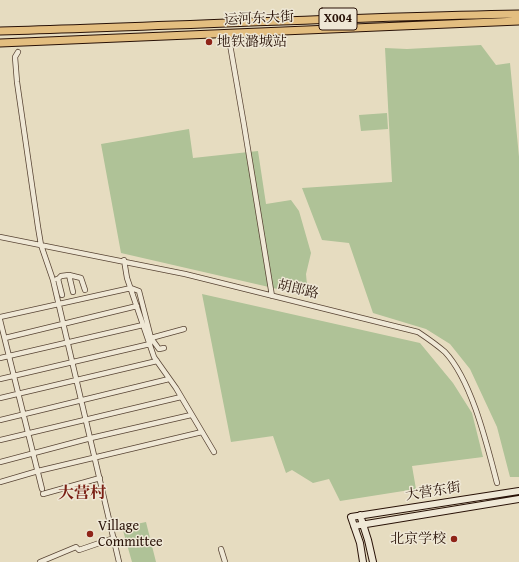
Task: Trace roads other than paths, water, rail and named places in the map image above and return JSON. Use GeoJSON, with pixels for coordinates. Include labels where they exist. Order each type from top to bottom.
{"type":"FeatureCollection","features":[{"type":"Feature","properties":{"kind":"main road","name":"运河东大街"},"geometry":{"type":"LineString","coordinates":[[0,31],[44,31],[156,25],[413,16],[519,14]]}},
{"type":"Feature","properties":{"kind":"main road","name":"运河东大街"},"geometry":{"type":"LineString","coordinates":[[0,43],[519,21]]}},
{"type":"Feature","properties":{"kind":"main road","name":"大营东街"},"geometry":{"type":"LineString","coordinates":[[519,491],[351,517],[354,526],[519,499]]}},
{"type":"Feature","properties":{"kind":"main road"},"geometry":{"type":"LineString","coordinates":[[360,515],[368,540],[372,562]]}},
{"type":"Feature","properties":{"kind":"main road"},"geometry":{"type":"LineString","coordinates":[[354,526],[360,543],[363,562]]}},
{"type":"Feature","properties":{"kind":"street"},"geometry":{"type":"LineString","coordinates":[[228,33],[246,133],[272,296]]}},
{"type":"Feature","properties":{"kind":"street"},"geometry":{"type":"LineString","coordinates":[[18,52],[15,57],[17,82],[41,245],[62,295]]}},
{"type":"Feature","properties":{"kind":"street","name":"胡郎路"},"geometry":{"type":"LineString","coordinates":[[0,237],[124,260],[418,332],[444,352],[456,367],[465,384],[485,438],[497,483]]}},
{"type":"Feature","properties":{"kind":"street"},"geometry":{"type":"LineString","coordinates":[[124,260],[124,268],[157,361],[181,397],[214,452]]}},
{"type":"Feature","properties":{"kind":"street"},"geometry":{"type":"LineString","coordinates":[[56,280],[61,276],[69,275],[81,278],[85,290]]}},
{"type":"Feature","properties":{"kind":"street"},"geometry":{"type":"LineString","coordinates":[[69,275],[74,292]]}},
{"type":"Feature","properties":{"kind":"street"},"geometry":{"type":"LineString","coordinates":[[56,280],[59,303],[119,562]]}},
{"type":"Feature","properties":{"kind":"street"},"geometry":{"type":"LineString","coordinates":[[100,478],[43,491],[0,318],[59,303],[131,288],[139,291],[151,338],[159,349],[164,348]]}},
{"type":"Feature","properties":{"kind":"street"},"geometry":{"type":"LineString","coordinates":[[5,338],[137,306]]}},
{"type":"Feature","properties":{"kind":"street"},"geometry":{"type":"LineString","coordinates":[[0,358],[143,325]]}},
{"type":"Feature","properties":{"kind":"street"},"geometry":{"type":"LineString","coordinates":[[151,338],[184,329]]}},
{"type":"Feature","properties":{"kind":"street"},"geometry":{"type":"LineString","coordinates":[[0,379],[150,344]]}},
{"type":"Feature","properties":{"kind":"street"},"geometry":{"type":"LineString","coordinates":[[0,398],[157,361]]}},
{"type":"Feature","properties":{"kind":"street"},"geometry":{"type":"LineString","coordinates":[[0,420],[169,379]]}},
{"type":"Feature","properties":{"kind":"street"},"geometry":{"type":"LineString","coordinates":[[0,440],[181,397]]}},
{"type":"Feature","properties":{"kind":"street"},"geometry":{"type":"LineString","coordinates":[[0,462],[91,438],[192,415]]}},
{"type":"Feature","properties":{"kind":"street"},"geometry":{"type":"LineString","coordinates":[[0,482],[38,471],[202,432]]}},
{"type":"Feature","properties":{"kind":"street"},"geometry":{"type":"LineString","coordinates":[[40,562],[76,547],[79,550],[114,538]]}},
{"type":"Feature","properties":{"kind":"street"},"geometry":{"type":"LineString","coordinates":[[221,548],[225,562]]}},
{"type":"Feature","properties":{"kind":"place","name":"地铁潞城站"},"geometry":{"type":"Point","coordinates":[209,42]}},
{"type":"Feature","properties":{"kind":"place","name":"Village Committee"},"geometry":{"type":"Point","coordinates":[90,534]}},
{"type":"Feature","properties":{"kind":"place","name":"北京学校"},"geometry":{"type":"Point","coordinates":[454,539]}},
{"type":"Feature","properties":{"kind":"district","name":"大营村"},"geometry":{"type":"Point","coordinates":[82,494]}}]}
